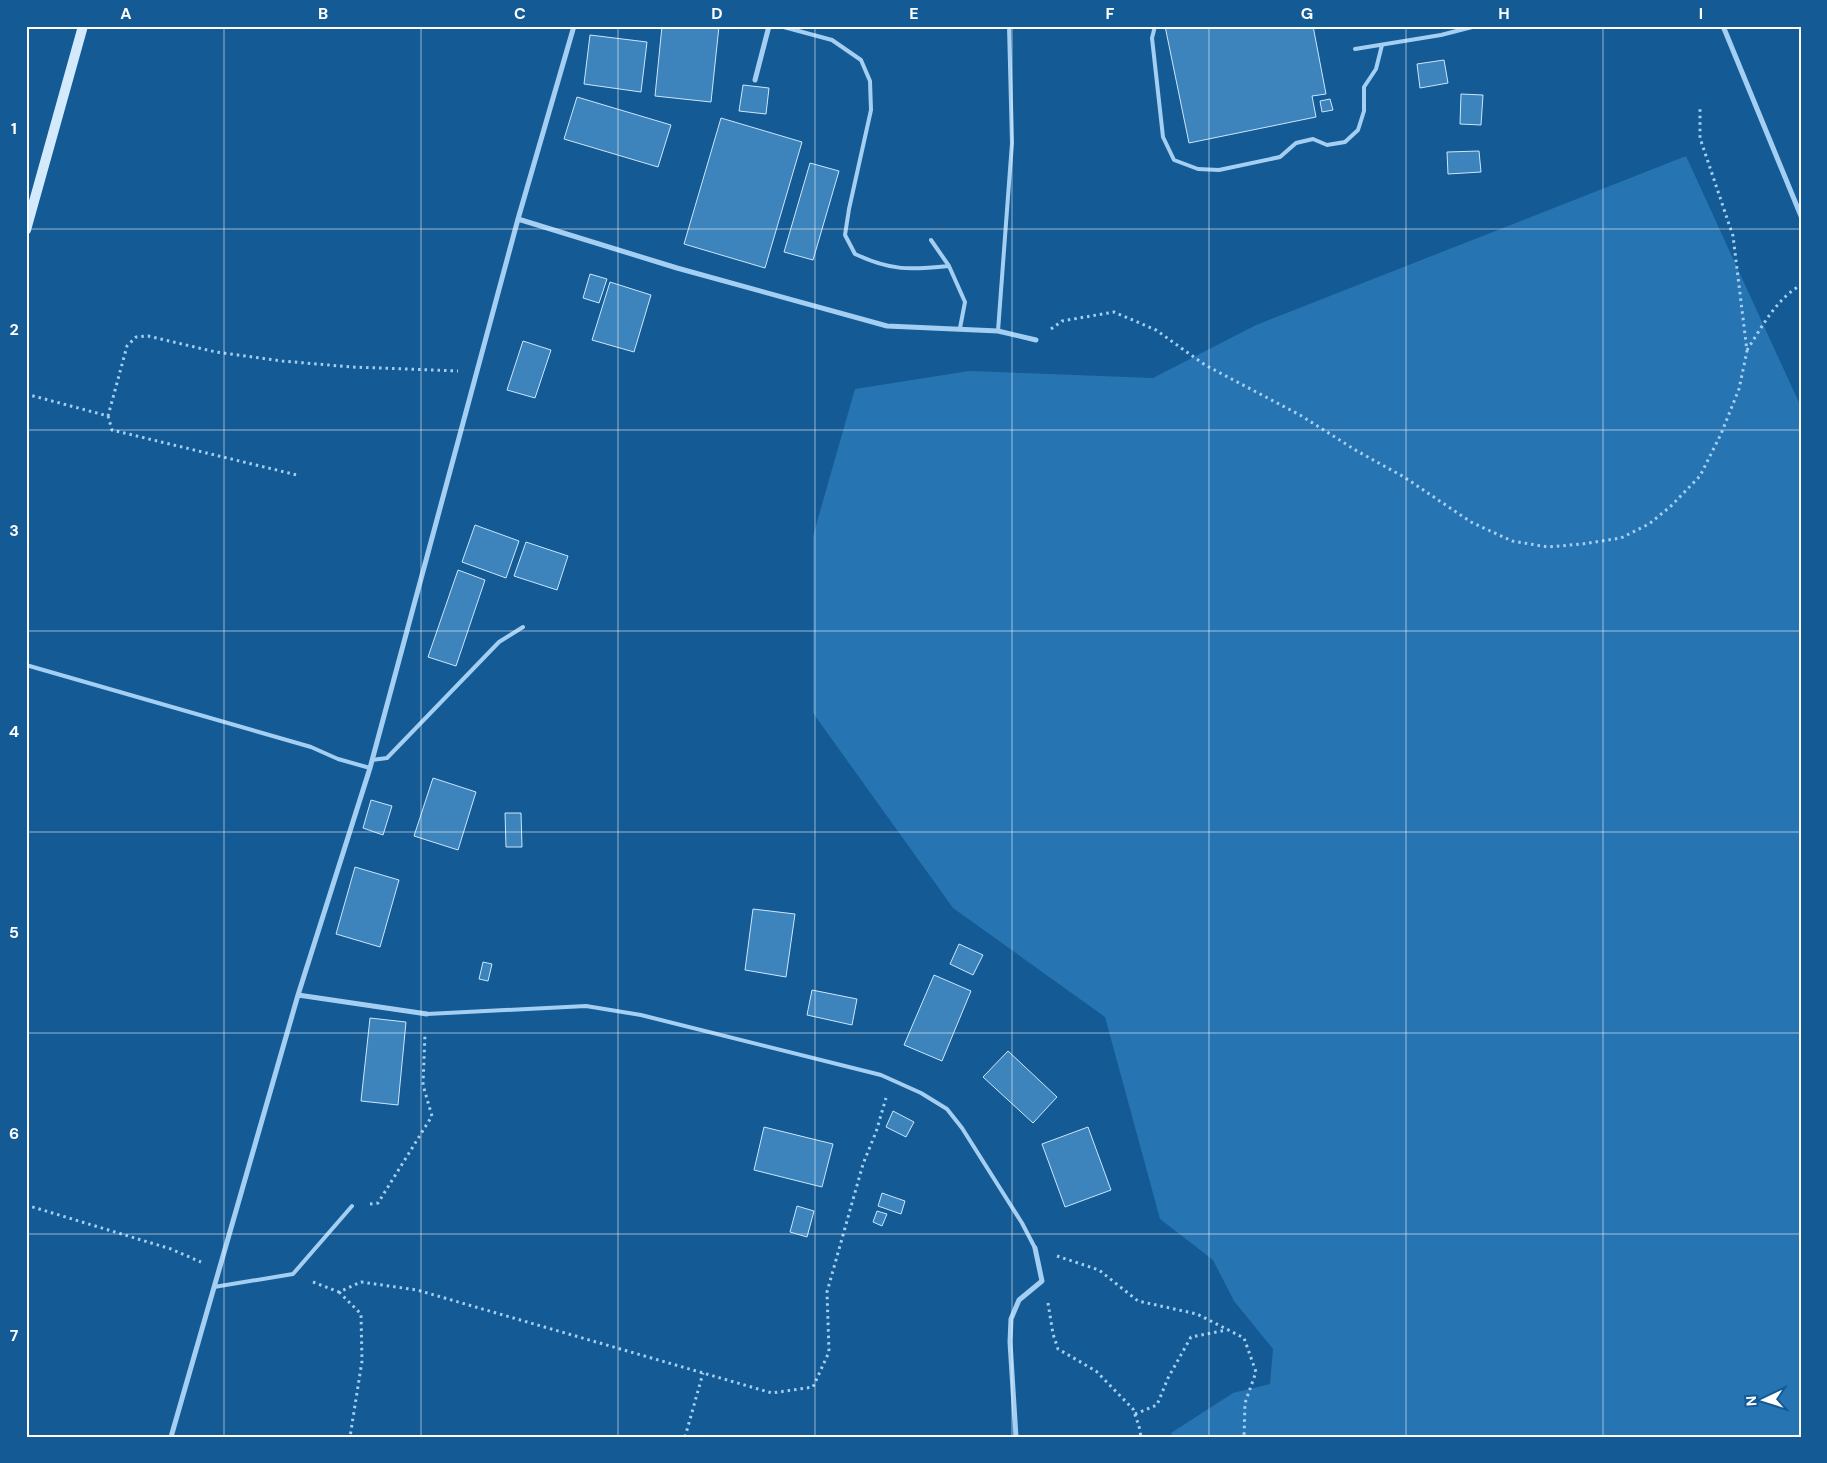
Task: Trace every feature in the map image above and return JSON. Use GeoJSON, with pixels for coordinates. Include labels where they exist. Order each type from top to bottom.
{"type":"FeatureCollection","features":[{"type":"Feature","properties":{"kind":"street"},"geometry":{"type":"LineString","coordinates":[[26,230],[83,26]]}},
{"type":"Feature","properties":{"kind":"street"},"geometry":{"type":"LineString","coordinates":[[171,1437],[298,995],[370,768],[518,219],[574,26]]}},
{"type":"Feature","properties":{"kind":"street"},"geometry":{"type":"LineString","coordinates":[[755,80],[769,26]]}},
{"type":"Feature","properties":{"kind":"street"},"geometry":{"type":"LineString","coordinates":[[1723,26],[1801,216]]}},
{"type":"Feature","properties":{"kind":"street"},"geometry":{"type":"LineString","coordinates":[[518,219],[677,268],[887,326],[998,331],[1036,340]]}},
{"type":"Feature","properties":{"kind":"street"},"geometry":{"type":"LineString","coordinates":[[298,995],[428,1014]]}},
{"type":"Feature","properties":{"kind":"street"},"geometry":{"type":"LineString","coordinates":[[1016,1437],[1010,1342],[1011,1320],[1019,1300],[1042,1281],[1035,1248]]}},
{"type":"Feature","properties":{"kind":"lane"},"geometry":{"type":"LineString","coordinates":[[780,26],[832,40],[861,60],[870,81],[871,110],[849,209],[846,236],[855,254],[876,264],[911,270],[949,266]]}},
{"type":"Feature","properties":{"kind":"lane"},"geometry":{"type":"LineString","coordinates":[[998,331],[1012,143],[1009,26]]}},
{"type":"Feature","properties":{"kind":"lane"},"geometry":{"type":"LineString","coordinates":[[1155,26],[1152,38],[1163,137],[1174,160],[1198,169],[1219,170],[1280,157],[1296,143],[1313,139],[1327,145],[1345,142],[1358,130],[1364,111],[1364,87],[1376,69],[1382,45]]}},
{"type":"Feature","properties":{"kind":"lane"},"geometry":{"type":"LineString","coordinates":[[1356,49],[1441,35],[1476,26]]}},
{"type":"Feature","properties":{"kind":"lane"},"geometry":{"type":"LineString","coordinates":[[931,240],[949,266],[965,302],[960,328]]}},
{"type":"Feature","properties":{"kind":"lane"},"geometry":{"type":"LineString","coordinates":[[372,760],[387,758],[499,642],[523,627]]}},
{"type":"Feature","properties":{"kind":"lane"},"geometry":{"type":"LineString","coordinates":[[26,665],[312,747],[338,759],[370,768]]}},
{"type":"Feature","properties":{"kind":"lane"},"geometry":{"type":"LineString","coordinates":[[428,1014],[586,1006],[641,1015],[892,1079],[921,1093],[947,1109],[962,1128],[1022,1223],[1035,1248]]}},
{"type":"Feature","properties":{"kind":"lane"},"geometry":{"type":"LineString","coordinates":[[214,1287],[293,1274],[352,1206]]}},
{"type":"Feature","properties":{"kind":"path"},"geometry":{"type":"LineString","coordinates":[[1036,340],[1062,321],[1114,312],[1156,330],[1205,365],[1300,415],[1357,451],[1404,477],[1471,522],[1512,541],[1548,547],[1622,538],[1649,524],[1671,506],[1700,476],[1722,434],[1739,388],[1747,351],[1733,236],[1700,138],[1700,108]]}},
{"type":"Feature","properties":{"kind":"path"},"geometry":{"type":"LineString","coordinates":[[1747,351],[1773,310],[1790,291],[1801,285]]}},
{"type":"Feature","properties":{"kind":"path"},"geometry":{"type":"LineString","coordinates":[[297,475],[112,430],[108,416],[127,346],[136,337],[148,336],[216,352],[282,361],[352,367],[465,371],[476,374]]}},
{"type":"Feature","properties":{"kind":"path"},"geometry":{"type":"LineString","coordinates":[[26,394],[108,416]]}},
{"type":"Feature","properties":{"kind":"path"},"geometry":{"type":"LineString","coordinates":[[352,1206],[378,1203],[432,1116],[424,1085],[424,1040],[428,1014]]}},
{"type":"Feature","properties":{"kind":"path"},"geometry":{"type":"LineString","coordinates":[[339,1292],[361,1282],[417,1290],[772,1393],[813,1387],[828,1352],[827,1292],[863,1164],[876,1132],[892,1079]]}},
{"type":"Feature","properties":{"kind":"path"},"geometry":{"type":"LineString","coordinates":[[26,1205],[171,1249],[220,1270]]}},
{"type":"Feature","properties":{"kind":"path"},"geometry":{"type":"LineString","coordinates":[[1035,1248],[1099,1270],[1138,1301],[1197,1314],[1244,1338],[1256,1372],[1245,1403],[1244,1437]]}},
{"type":"Feature","properties":{"kind":"path"},"geometry":{"type":"LineString","coordinates":[[293,1274],[339,1292],[361,1314],[362,1361],[350,1437]]}},
{"type":"Feature","properties":{"kind":"path"},"geometry":{"type":"LineString","coordinates":[[1042,1281],[1058,1349],[1096,1371],[1133,1409],[1141,1437]]}},
{"type":"Feature","properties":{"kind":"path"},"geometry":{"type":"LineString","coordinates":[[1135,1414],[1157,1405],[1168,1378],[1192,1336],[1227,1330]]}},
{"type":"Feature","properties":{"kind":"path"},"geometry":{"type":"LineString","coordinates":[[685,1437],[703,1373]]}},
{"type":"Feature","properties":{"kind":"shaded area"},"geometry":{"type":"Polygon","coordinates":[[[1686,156],[1801,407],[1801,1437],[1173,1437],[1171,1433],[1233,1393],[1270,1384],[1273,1349],[1234,1301],[1213,1260],[1160,1219],[1105,1017],[953,908],[813,713],[813,536],[855,389],[969,371],[1153,378],[1256,325],[1686,156]]]}},
{"type":"Feature","properties":{"kind":"building"},"geometry":{"type":"Polygon","coordinates":[[[662,26],[719,26],[711,102],[655,96],[662,26]]]}},
{"type":"Feature","properties":{"kind":"building"},"geometry":{"type":"Polygon","coordinates":[[[1165,26],[1313,26],[1326,94],[1312,96],[1316,117],[1189,143],[1165,26]]]}},
{"type":"Feature","properties":{"kind":"building"},"geometry":{"type":"Polygon","coordinates":[[[590,35],[647,42],[641,92],[584,84],[590,35]]]}},
{"type":"Feature","properties":{"kind":"building"},"geometry":{"type":"Polygon","coordinates":[[[1444,60],[1448,83],[1420,88],[1417,64],[1444,60]]]}},
{"type":"Feature","properties":{"kind":"building"},"geometry":{"type":"Polygon","coordinates":[[[743,85],[769,88],[766,114],[739,111],[743,85]]]}},
{"type":"Feature","properties":{"kind":"building"},"geometry":{"type":"Polygon","coordinates":[[[1461,94],[1483,95],[1481,125],[1460,124],[1461,94]]]}},
{"type":"Feature","properties":{"kind":"building"},"geometry":{"type":"Polygon","coordinates":[[[577,97],[671,125],[658,167],[564,139],[577,97]]]}},
{"type":"Feature","properties":{"kind":"building"},"geometry":{"type":"Polygon","coordinates":[[[1330,99],[1333,110],[1322,112],[1320,101],[1330,99]]]}},
{"type":"Feature","properties":{"kind":"building"},"geometry":{"type":"Polygon","coordinates":[[[721,118],[802,142],[765,268],[684,244],[721,118]]]}},
{"type":"Feature","properties":{"kind":"building"},"geometry":{"type":"Polygon","coordinates":[[[1479,151],[1481,172],[1448,174],[1447,152],[1479,151]]]}},
{"type":"Feature","properties":{"kind":"building"},"geometry":{"type":"Polygon","coordinates":[[[810,163],[839,171],[813,260],[784,252],[810,163]]]}},
{"type":"Feature","properties":{"kind":"building"},"geometry":{"type":"Polygon","coordinates":[[[590,274],[607,279],[599,303],[583,298],[590,274]]]}},
{"type":"Feature","properties":{"kind":"building"},"geometry":{"type":"Polygon","coordinates":[[[610,282],[651,295],[634,352],[592,340],[610,282]]]}},
{"type":"Feature","properties":{"kind":"building"},"geometry":{"type":"Polygon","coordinates":[[[523,341],[551,350],[535,398],[507,390],[523,341]]]}},
{"type":"Feature","properties":{"kind":"building"},"geometry":{"type":"Polygon","coordinates":[[[475,525],[519,541],[506,578],[462,562],[475,525]]]}},
{"type":"Feature","properties":{"kind":"building"},"geometry":{"type":"Polygon","coordinates":[[[526,542],[568,556],[557,590],[514,576],[526,542]]]}},
{"type":"Feature","properties":{"kind":"building"},"geometry":{"type":"Polygon","coordinates":[[[458,570],[485,580],[456,666],[428,657],[458,570]]]}},
{"type":"Feature","properties":{"kind":"building"},"geometry":{"type":"Polygon","coordinates":[[[433,778],[476,792],[458,850],[414,836],[433,778]]]}},
{"type":"Feature","properties":{"kind":"building"},"geometry":{"type":"Polygon","coordinates":[[[371,800],[392,806],[383,835],[363,828],[371,800]]]}},
{"type":"Feature","properties":{"kind":"building"},"geometry":{"type":"Polygon","coordinates":[[[505,813],[521,813],[522,847],[506,847],[505,813]]]}},
{"type":"Feature","properties":{"kind":"building"},"geometry":{"type":"Polygon","coordinates":[[[355,867],[399,880],[380,947],[336,934],[355,867]]]}},
{"type":"Feature","properties":{"kind":"building"},"geometry":{"type":"Polygon","coordinates":[[[753,909],[795,914],[786,977],[745,970],[753,909]]]}},
{"type":"Feature","properties":{"kind":"building"},"geometry":{"type":"Polygon","coordinates":[[[959,944],[983,955],[973,975],[950,964],[959,944]]]}},
{"type":"Feature","properties":{"kind":"building"},"geometry":{"type":"Polygon","coordinates":[[[483,962],[492,964],[488,981],[479,979],[483,962]]]}},
{"type":"Feature","properties":{"kind":"building"},"geometry":{"type":"Polygon","coordinates":[[[934,975],[971,991],[942,1061],[904,1045],[934,975]]]}},
{"type":"Feature","properties":{"kind":"building"},"geometry":{"type":"Polygon","coordinates":[[[812,990],[857,999],[852,1025],[807,1015],[812,990]]]}},
{"type":"Feature","properties":{"kind":"building"},"geometry":{"type":"Polygon","coordinates":[[[370,1018],[406,1022],[398,1105],[361,1101],[370,1018]]]}},
{"type":"Feature","properties":{"kind":"building"},"geometry":{"type":"Polygon","coordinates":[[[1008,1051],[1057,1097],[1033,1123],[983,1077],[1008,1051]]]}},
{"type":"Feature","properties":{"kind":"building"},"geometry":{"type":"Polygon","coordinates":[[[893,1111],[914,1122],[906,1137],[886,1127],[893,1111]]]}},
{"type":"Feature","properties":{"kind":"building"},"geometry":{"type":"Polygon","coordinates":[[[764,1127],[833,1144],[822,1187],[754,1170],[764,1127]]]}},
{"type":"Feature","properties":{"kind":"building"},"geometry":{"type":"Polygon","coordinates":[[[1088,1127],[1111,1190],[1065,1207],[1042,1144],[1088,1127]]]}},
{"type":"Feature","properties":{"kind":"building"},"geometry":{"type":"Polygon","coordinates":[[[882,1193],[905,1201],[901,1214],[878,1206],[882,1193]]]}},
{"type":"Feature","properties":{"kind":"building"},"geometry":{"type":"Polygon","coordinates":[[[797,1206],[814,1211],[807,1237],[790,1232],[797,1206]]]}},
{"type":"Feature","properties":{"kind":"building"},"geometry":{"type":"Polygon","coordinates":[[[877,1211],[887,1214],[882,1226],[873,1222],[877,1211]]]}}]}
